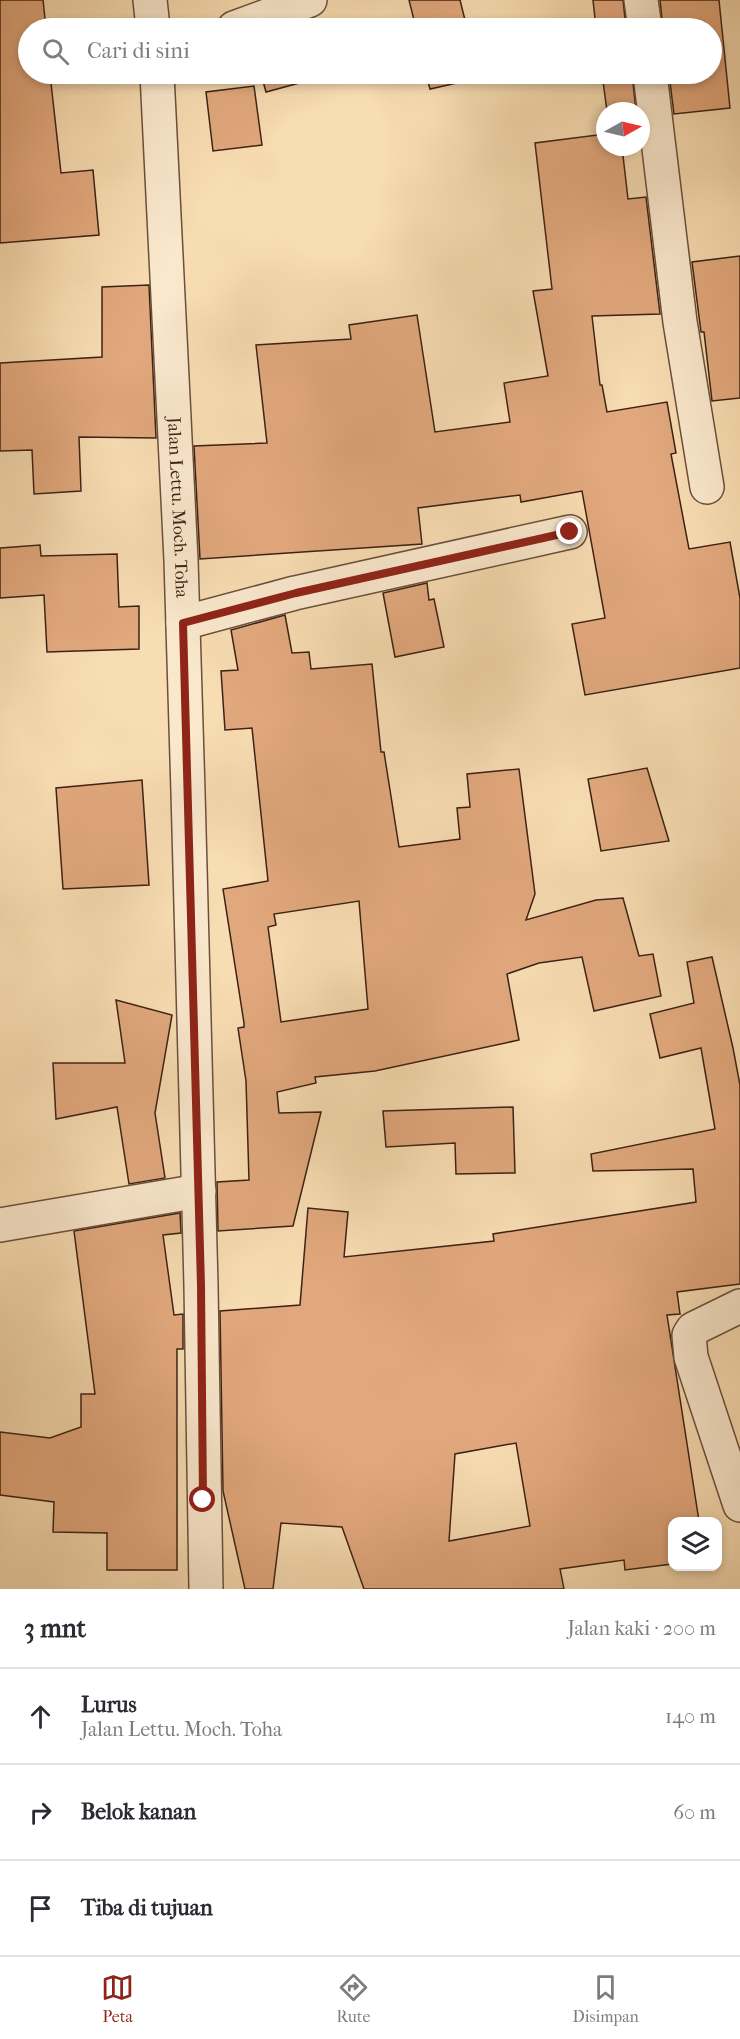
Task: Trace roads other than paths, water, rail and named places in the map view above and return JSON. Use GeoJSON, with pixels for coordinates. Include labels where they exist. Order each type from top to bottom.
{"type":"FeatureCollection","features":[{"type":"Feature","properties":{"kind":"street"},"geometry":{"type":"LineString","coordinates":[[150,0],[152,18]]}},
{"type":"Feature","properties":{"kind":"street"},"geometry":{"type":"LineString","coordinates":[[261,18],[310,0]]}},
{"type":"Feature","properties":{"kind":"street"},"geometry":{"type":"LineString","coordinates":[[641,0],[644,18]]}},
{"type":"Feature","properties":{"kind":"street","name":"Jalan Lettu. Moch. Toha"},"geometry":{"type":"LineString","coordinates":[[157,84],[183,623],[199,1191],[206,1589]]}},
{"type":"Feature","properties":{"kind":"street"},"geometry":{"type":"LineString","coordinates":[[651,84],[680,322],[707,487]]}},
{"type":"Feature","properties":{"kind":"street"},"geometry":{"type":"LineString","coordinates":[[183,623],[296,593],[570,532]]}},
{"type":"Feature","properties":{"kind":"street"},"geometry":{"type":"LineString","coordinates":[[0,1226],[199,1191]]}},
{"type":"Feature","properties":{"kind":"street"},"geometry":{"type":"LineString","coordinates":[[740,1306],[693,1329],[689,1335],[691,1358],[740,1505]]}}]}
